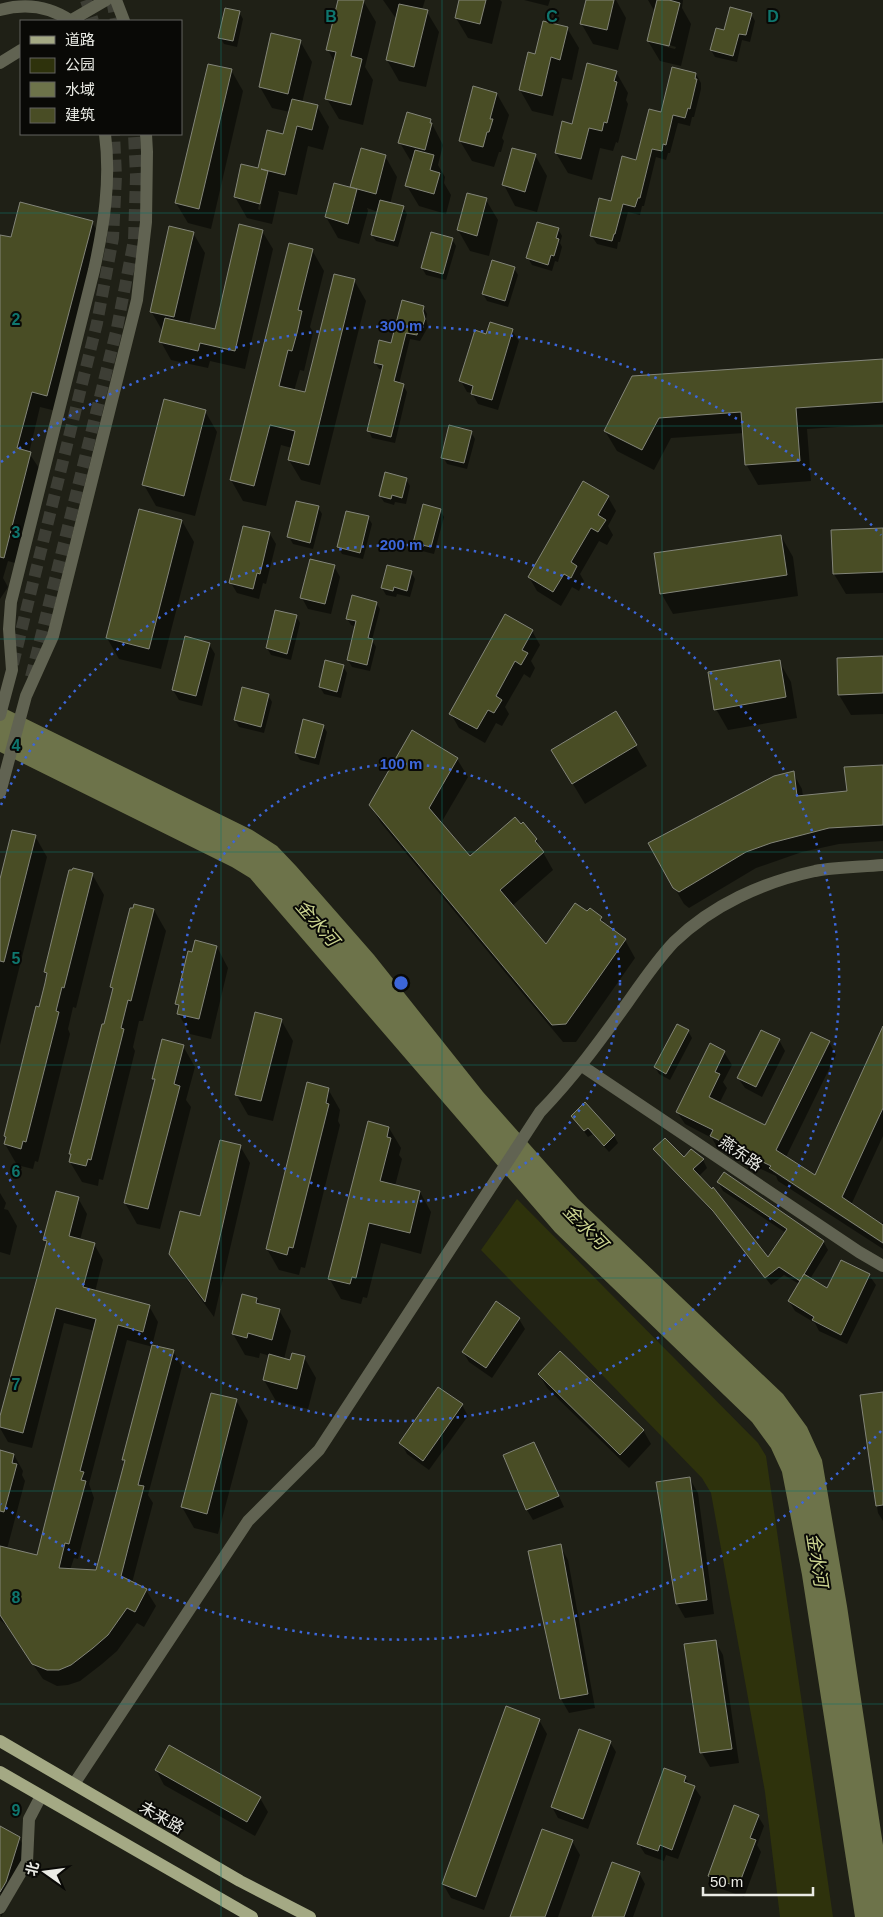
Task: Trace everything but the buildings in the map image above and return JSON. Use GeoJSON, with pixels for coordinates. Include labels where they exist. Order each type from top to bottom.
{"type":"FeatureCollection","features":[{"type":"Feature","properties":{"kind":"main road","name":"未来路"},"geometry":{"type":"LineString","coordinates":[[0,1741],[240,1881],[310,1917]]}},
{"type":"Feature","properties":{"kind":"main road"},"geometry":{"type":"LineString","coordinates":[[0,1772],[252,1917]]}},
{"type":"Feature","properties":{"kind":"street"},"geometry":{"type":"LineString","coordinates":[[73,20],[106,0]]}},
{"type":"Feature","properties":{"kind":"street"},"geometry":{"type":"LineString","coordinates":[[116,0],[124,20]]}},
{"type":"Feature","properties":{"kind":"street"},"geometry":{"type":"LineString","coordinates":[[0,10],[28,6],[44,8],[59,13],[70,20]]}},
{"type":"Feature","properties":{"kind":"street"},"geometry":{"type":"LineString","coordinates":[[0,63],[20,51]]}},
{"type":"Feature","properties":{"kind":"street"},"geometry":{"type":"LineString","coordinates":[[0,715],[12,670],[9,629],[10,602],[103,228],[107,190],[105,135]]}},
{"type":"Feature","properties":{"kind":"street"},"geometry":{"type":"LineString","coordinates":[[0,793],[26,696],[53,636],[138,300],[146,222],[146,135]]}},
{"type":"Feature","properties":{"kind":"street"},"geometry":{"type":"LineString","coordinates":[[74,1784],[248,1521],[319,1450],[540,1112],[582,1066],[673,944],[708,914],[733,899],[816,871],[883,865]]}},
{"type":"Feature","properties":{"kind":"street","name":"燕东路"},"geometry":{"type":"LineString","coordinates":[[582,1066],[859,1252],[883,1266]]}},
{"type":"Feature","properties":{"kind":"street"},"geometry":{"type":"LineString","coordinates":[[0,1908],[27,1862],[29,1819],[41,1796]]}},
{"type":"Feature","properties":{"kind":"green space"},"geometry":{"type":"Polygon","coordinates":[[[517,1199],[758,1443],[766,1456],[833,1917],[780,1917],[765,1792],[711,1493],[702,1478],[481,1250],[517,1199]]]}},
{"type":"Feature","properties":{"kind":"water","name":"金水河"},"geometry":{"type":"Polygon","coordinates":[[[0,706],[252,830],[277,846],[374,955],[483,1092],[578,1199],[783,1394],[807,1427],[822,1460],[847,1606],[883,1845],[883,1917],[855,1917],[802,1575],[782,1472],[771,1448],[752,1422],[555,1232],[250,878],[232,867],[0,752],[0,706]]]}},
{"type":"Feature","properties":{"kind":"tunnel"},"geometry":{"type":"LineString","coordinates":[[86,0],[93,20]]}},
{"type":"Feature","properties":{"kind":"tunnel"},"geometry":{"type":"LineString","coordinates":[[112,0],[116,20]]}},
{"type":"Feature","properties":{"kind":"tunnel"},"geometry":{"type":"LineString","coordinates":[[13,664],[97,323],[113,238],[116,176],[114,135]]}},
{"type":"Feature","properties":{"kind":"tunnel"},"geometry":{"type":"LineString","coordinates":[[31,677],[117,328],[134,240],[136,176],[134,135]]}}]}
